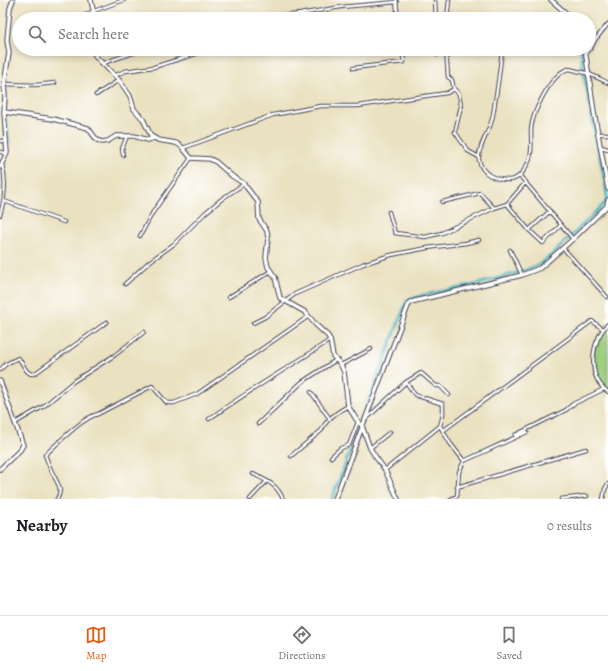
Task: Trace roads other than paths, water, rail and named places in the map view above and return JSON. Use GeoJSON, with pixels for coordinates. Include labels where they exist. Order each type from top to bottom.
{"type":"FeatureCollection","features":[{"type":"Feature","properties":{"kind":"street"},"geometry":{"type":"LineString","coordinates":[[0,215],[5,197],[5,172],[1,166],[7,153],[4,84],[9,53],[7,40],[10,8],[13,0]]}},
{"type":"Feature","properties":{"kind":"street"},"geometry":{"type":"LineString","coordinates":[[91,0],[94,11],[124,0]]}},
{"type":"Feature","properties":{"kind":"street"},"geometry":{"type":"LineString","coordinates":[[435,0],[436,12]]}},
{"type":"Feature","properties":{"kind":"street"},"geometry":{"type":"LineString","coordinates":[[448,12],[449,0]]}},
{"type":"Feature","properties":{"kind":"street"},"geometry":{"type":"LineString","coordinates":[[551,0],[565,12]]}},
{"type":"Feature","properties":{"kind":"street"},"geometry":{"type":"LineString","coordinates":[[312,12],[396,1],[397,12]]}},
{"type":"Feature","properties":{"kind":"street"},"geometry":{"type":"LineString","coordinates":[[596,40],[608,24]]}},
{"type":"Feature","properties":{"kind":"street"},"geometry":{"type":"LineString","coordinates":[[96,56],[119,80],[130,96],[134,109],[143,118],[148,131],[154,138],[162,142],[176,143],[183,148],[191,158],[210,159],[216,162],[244,184],[258,202],[259,219],[267,231],[268,238],[266,258],[268,267],[275,277],[280,298],[285,302],[299,308],[328,336],[332,352],[336,360],[341,365],[345,378],[348,406],[361,423],[370,448],[385,470],[398,499]]}},
{"type":"Feature","properties":{"kind":"street"},"geometry":{"type":"LineString","coordinates":[[104,65],[106,62],[124,56]]}},
{"type":"Feature","properties":{"kind":"street"},"geometry":{"type":"LineString","coordinates":[[114,76],[130,70],[154,67],[189,56]]}},
{"type":"Feature","properties":{"kind":"street"},"geometry":{"type":"LineString","coordinates":[[353,68],[404,62],[403,56]]}},
{"type":"Feature","properties":{"kind":"street"},"geometry":{"type":"LineString","coordinates":[[447,56],[448,76],[452,80],[454,89],[459,94],[461,106],[455,132],[468,151],[479,157]]}},
{"type":"Feature","properties":{"kind":"street"},"geometry":{"type":"LineString","coordinates":[[501,56],[492,119],[478,159],[486,172],[496,179],[513,180],[520,176],[530,159],[532,136],[531,129],[538,106],[555,79],[562,72],[569,69],[585,72],[608,83]]}},
{"type":"Feature","properties":{"kind":"street"},"geometry":{"type":"LineString","coordinates":[[586,56],[585,72],[608,189]]}},
{"type":"Feature","properties":{"kind":"street"},"geometry":{"type":"LineString","coordinates":[[96,95],[119,80]]}},
{"type":"Feature","properties":{"kind":"street"},"geometry":{"type":"LineString","coordinates":[[4,84],[36,85],[55,83]]}},
{"type":"Feature","properties":{"kind":"street"},"geometry":{"type":"LineString","coordinates":[[183,148],[273,115],[321,106],[358,106],[403,100],[447,93],[454,89]]}},
{"type":"Feature","properties":{"kind":"street"},"geometry":{"type":"LineString","coordinates":[[6,112],[53,119],[88,128],[97,140],[102,142],[108,141],[116,136],[134,136],[148,140],[154,138]]}},
{"type":"Feature","properties":{"kind":"street"},"geometry":{"type":"LineString","coordinates":[[598,134],[608,134]]}},
{"type":"Feature","properties":{"kind":"street"},"geometry":{"type":"LineString","coordinates":[[123,155],[122,149],[127,136]]}},
{"type":"Feature","properties":{"kind":"street"},"geometry":{"type":"LineString","coordinates":[[0,141],[7,141]]}},
{"type":"Feature","properties":{"kind":"street"},"geometry":{"type":"LineString","coordinates":[[600,146],[608,149]]}},
{"type":"Feature","properties":{"kind":"street"},"geometry":{"type":"LineString","coordinates":[[0,152],[7,153]]}},
{"type":"Feature","properties":{"kind":"street"},"geometry":{"type":"LineString","coordinates":[[140,236],[153,212],[191,158]]}},
{"type":"Feature","properties":{"kind":"street"},"geometry":{"type":"LineString","coordinates":[[520,176],[571,238]]}},
{"type":"Feature","properties":{"kind":"street"},"geometry":{"type":"LineString","coordinates":[[389,212],[395,233],[425,237],[442,233],[494,208],[507,204],[526,182]]}},
{"type":"Feature","properties":{"kind":"street"},"geometry":{"type":"LineString","coordinates":[[125,284],[149,262],[174,244],[205,213],[223,198],[244,184]]}},
{"type":"Feature","properties":{"kind":"street"},"geometry":{"type":"LineString","coordinates":[[442,202],[480,193],[494,208]]}},
{"type":"Feature","properties":{"kind":"street"},"geometry":{"type":"LineString","coordinates":[[335,499],[361,423],[408,306],[411,302],[540,268],[607,206],[608,200]]}},
{"type":"Feature","properties":{"kind":"street"},"geometry":{"type":"LineString","coordinates":[[4,202],[64,222]]}},
{"type":"Feature","properties":{"kind":"street"},"geometry":{"type":"LineString","coordinates":[[507,204],[529,230],[543,243],[561,225]]}},
{"type":"Feature","properties":{"kind":"street"},"geometry":{"type":"LineString","coordinates":[[529,230],[550,211]]}},
{"type":"Feature","properties":{"kind":"street"},"geometry":{"type":"LineString","coordinates":[[253,323],[265,317],[295,294],[325,280],[384,257],[427,248],[479,240]]}},
{"type":"Feature","properties":{"kind":"street"},"geometry":{"type":"LineString","coordinates":[[563,248],[608,297]]}},
{"type":"Feature","properties":{"kind":"street"},"geometry":{"type":"LineString","coordinates":[[510,250],[521,273]]}},
{"type":"Feature","properties":{"kind":"street"},"geometry":{"type":"LineString","coordinates":[[229,297],[271,271]]}},
{"type":"Feature","properties":{"kind":"street"},"geometry":{"type":"LineString","coordinates":[[57,499],[60,495],[60,485],[54,476],[45,455],[92,415],[98,414],[152,386],[167,403],[174,403],[197,394],[309,316]]}},
{"type":"Feature","properties":{"kind":"street"},"geometry":{"type":"LineString","coordinates":[[444,430],[592,321],[603,329]]}},
{"type":"Feature","properties":{"kind":"street"},"geometry":{"type":"LineString","coordinates":[[0,370],[6,364],[18,358],[27,372],[34,374],[107,322]]}},
{"type":"Feature","properties":{"kind":"street"},"geometry":{"type":"LineString","coordinates":[[608,324],[598,337],[593,366],[598,379],[604,389],[608,392]]}},
{"type":"Feature","properties":{"kind":"street"},"geometry":{"type":"LineString","coordinates":[[15,423],[44,406],[74,381],[115,355],[144,332]]}},
{"type":"Feature","properties":{"kind":"street"},"geometry":{"type":"LineString","coordinates":[[209,419],[243,395],[281,373],[330,340]]}},
{"type":"Feature","properties":{"kind":"street"},"geometry":{"type":"LineString","coordinates":[[341,365],[371,348]]}},
{"type":"Feature","properties":{"kind":"street"},"geometry":{"type":"LineString","coordinates":[[258,424],[302,382],[336,360]]}},
{"type":"Feature","properties":{"kind":"street"},"geometry":{"type":"LineString","coordinates":[[331,457],[341,448],[349,445],[361,423],[406,382],[421,373],[436,386],[440,386],[449,395]]}},
{"type":"Feature","properties":{"kind":"street"},"geometry":{"type":"LineString","coordinates":[[0,381],[23,445],[20,450],[0,469]]}},
{"type":"Feature","properties":{"kind":"street"},"geometry":{"type":"LineString","coordinates":[[385,470],[440,426],[443,415],[443,404],[415,395],[406,382]]}},
{"type":"Feature","properties":{"kind":"street"},"geometry":{"type":"LineString","coordinates":[[515,435],[566,410],[573,404],[604,389]]}},
{"type":"Feature","properties":{"kind":"street"},"geometry":{"type":"LineString","coordinates":[[311,392],[330,419]]}},
{"type":"Feature","properties":{"kind":"street"},"geometry":{"type":"LineString","coordinates":[[291,456],[322,430],[324,424],[348,406]]}},
{"type":"Feature","properties":{"kind":"street"},"geometry":{"type":"LineString","coordinates":[[440,426],[444,430],[450,443],[464,461]]}},
{"type":"Feature","properties":{"kind":"street"},"geometry":{"type":"LineString","coordinates":[[370,448],[390,432]]}},
{"type":"Feature","properties":{"kind":"street"},"geometry":{"type":"LineString","coordinates":[[451,499],[457,497],[459,472],[464,461],[527,432]]}},
{"type":"Feature","properties":{"kind":"street"},"geometry":{"type":"LineString","coordinates":[[457,487],[586,449]]}},
{"type":"Feature","properties":{"kind":"street"},"geometry":{"type":"LineString","coordinates":[[253,474],[267,481],[280,491],[283,499]]}},
{"type":"Feature","properties":{"kind":"street"},"geometry":{"type":"LineString","coordinates":[[250,499],[267,481]]}},
{"type":"Feature","properties":{"kind":"street"},"geometry":{"type":"LineString","coordinates":[[603,499],[605,489],[608,484]]}},
{"type":"Feature","properties":{"kind":"street"},"geometry":{"type":"LineString","coordinates":[[561,499],[587,496]]}},
{"type":"Feature","properties":{"kind":"waterway"},"geometry":{"type":"LineString","coordinates":[[13,5],[16,0]]}},
{"type":"Feature","properties":{"kind":"waterway"},"geometry":{"type":"LineString","coordinates":[[549,0],[562,12]]}},
{"type":"Feature","properties":{"kind":"waterway"},"geometry":{"type":"LineString","coordinates":[[9,43],[11,50],[10,58]]}},
{"type":"Feature","properties":{"kind":"waterway"},"geometry":{"type":"LineString","coordinates":[[332,499],[407,301],[424,295],[478,284],[539,265],[555,252],[606,202],[607,196],[605,183],[584,76],[582,56]]}},
{"type":"Feature","properties":{"kind":"waterway"},"geometry":{"type":"LineString","coordinates":[[6,105],[7,77]]}},
{"type":"Feature","properties":{"kind":"waterway"},"geometry":{"type":"LineString","coordinates":[[6,114],[10,143]]}}]}
